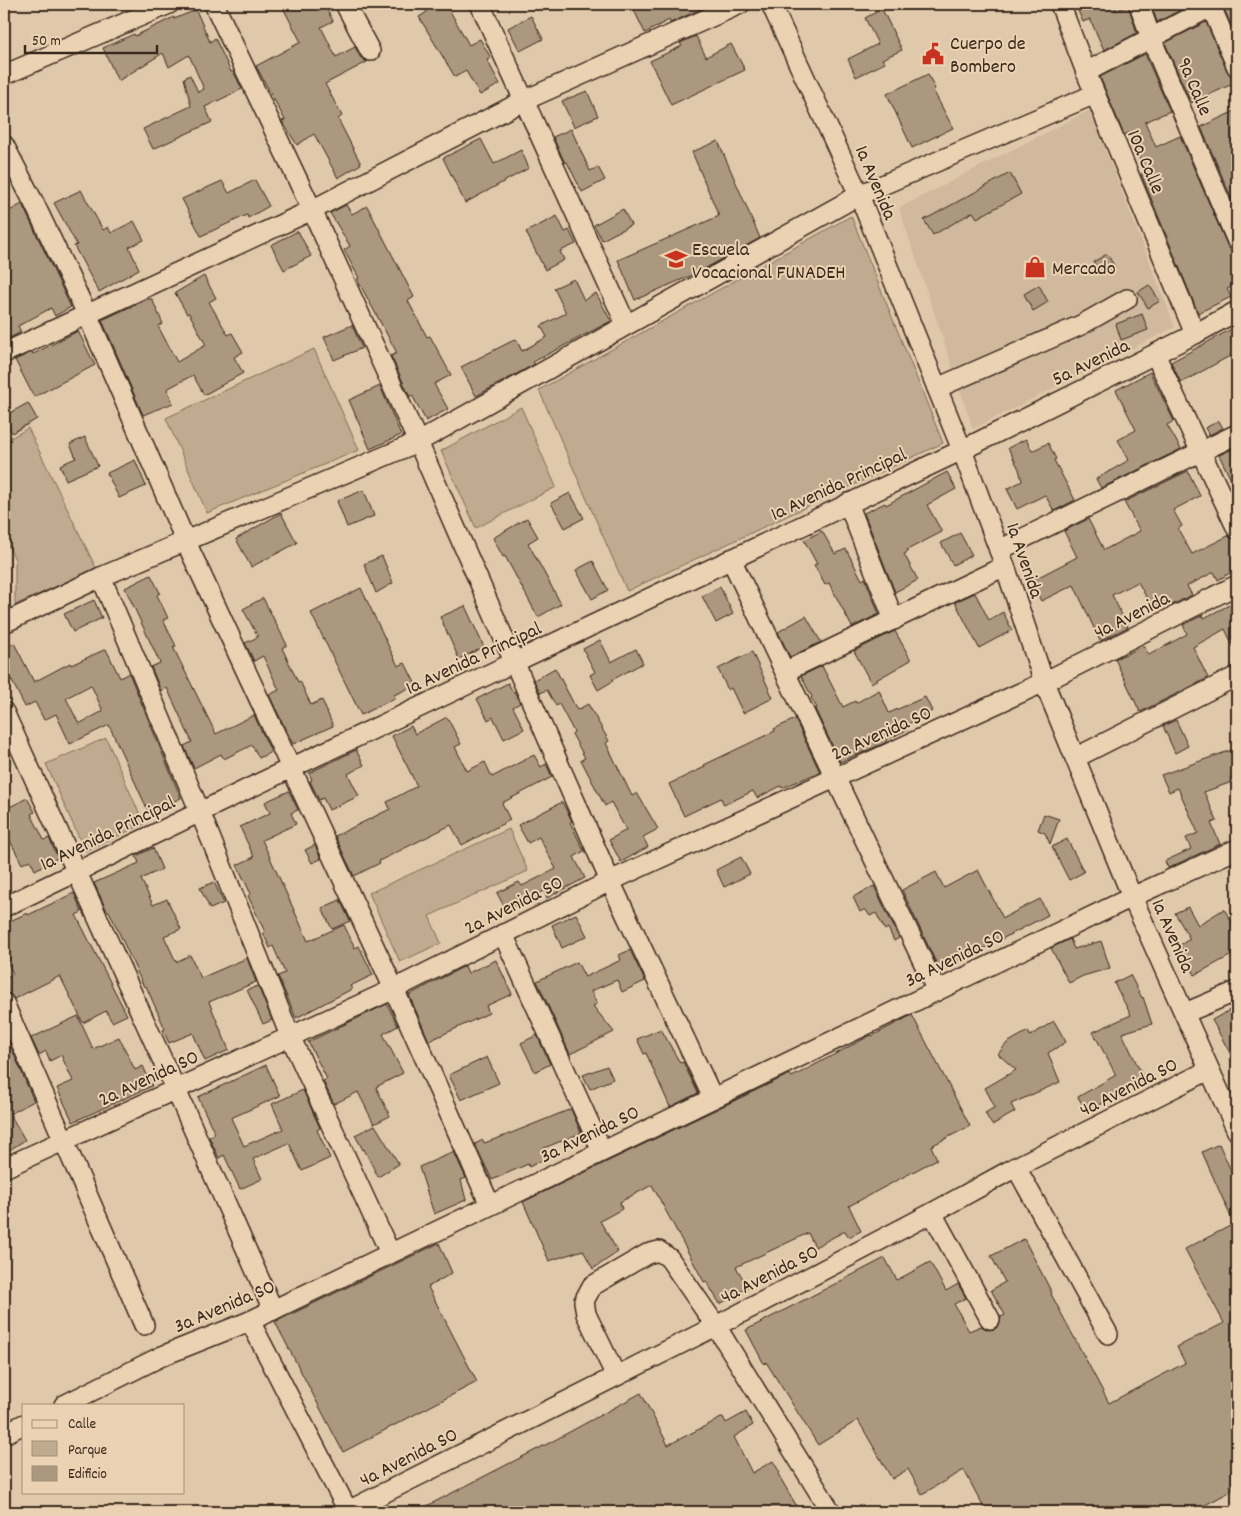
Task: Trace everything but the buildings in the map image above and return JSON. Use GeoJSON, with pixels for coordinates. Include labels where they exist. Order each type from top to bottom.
{"type":"FeatureCollection","features":[{"type":"Feature","properties":{"kind":"street"},"geometry":{"type":"LineString","coordinates":[[4,75],[169,4]]}},
{"type":"Feature","properties":{"kind":"street"},"geometry":{"type":"LineString","coordinates":[[214,4],[312,210],[418,442],[610,881],[713,1098]]}},
{"type":"Feature","properties":{"kind":"street"},"geometry":{"type":"LineString","coordinates":[[345,4],[370,51]]}},
{"type":"Feature","properties":{"kind":"street"},"geometry":{"type":"LineString","coordinates":[[480,4],[626,324]]}},
{"type":"Feature","properties":{"kind":"street"},"geometry":{"type":"LineString","coordinates":[[4,353],[312,210],[523,101],[740,4]]}},
{"type":"Feature","properties":{"kind":"street","name":"1a Avenida"},"geometry":{"type":"LineString","coordinates":[[771,4],[859,195],[962,450],[1002,558],[1044,682],[1132,897],[1237,1131]]}},
{"type":"Feature","properties":{"kind":"street","name":"10a Calle"},"geometry":{"type":"LineString","coordinates":[[1060,4],[1086,72],[1195,334]]}},
{"type":"Feature","properties":{"kind":"street","name":"9a Calle"},"geometry":{"type":"LineString","coordinates":[[1139,4],[1151,38],[1237,241]]}},
{"type":"Feature","properties":{"kind":"street"},"geometry":{"type":"LineString","coordinates":[[1086,72],[1212,5],[1237,67]]}},
{"type":"Feature","properties":{"kind":"street"},"geometry":{"type":"LineString","coordinates":[[4,623],[102,577],[418,442],[859,195],[1095,94]]}},
{"type":"Feature","properties":{"kind":"street"},"geometry":{"type":"LineString","coordinates":[[4,145],[87,314],[186,542],[394,989],[490,1205]]}},
{"type":"Feature","properties":{"kind":"street"},"geometry":{"type":"LineString","coordinates":[[937,388],[1081,325],[1127,299]]}},
{"type":"Feature","properties":{"kind":"street","name":"5a Avenida"},"geometry":{"type":"LineString","coordinates":[[962,450],[1195,334],[1237,311]]}},
{"type":"Feature","properties":{"kind":"street"},"geometry":{"type":"LineString","coordinates":[[1155,354],[1237,529]]}},
{"type":"Feature","properties":{"kind":"street"},"geometry":{"type":"LineString","coordinates":[[786,671],[894,620],[1002,558],[1237,434]]}},
{"type":"Feature","properties":{"kind":"street","name":"1a Avenida Principal"},"geometry":{"type":"LineString","coordinates":[[4,907],[848,502],[962,450]]}},
{"type":"Feature","properties":{"kind":"street"},"geometry":{"type":"LineString","coordinates":[[848,502],[894,620]]}},
{"type":"Feature","properties":{"kind":"street"},"geometry":{"type":"LineString","coordinates":[[731,559],[937,990]]}},
{"type":"Feature","properties":{"kind":"street"},"geometry":{"type":"LineString","coordinates":[[102,577],[200,812],[290,1036],[390,1253]]}},
{"type":"Feature","properties":{"kind":"street","name":"4a Avenida"},"geometry":{"type":"LineString","coordinates":[[1044,682],[1237,585]]}},
{"type":"Feature","properties":{"kind":"street"},"geometry":{"type":"LineString","coordinates":[[1075,758],[1237,676]]}},
{"type":"Feature","properties":{"kind":"street","name":"2a Avenida SO"},"geometry":{"type":"LineString","coordinates":[[4,1168],[394,989],[610,881],[1044,682]]}},
{"type":"Feature","properties":{"kind":"street"},"geometry":{"type":"LineString","coordinates":[[4,712],[9,740],[76,871],[176,1090],[273,1310]]}},
{"type":"Feature","properties":{"kind":"street","name":"3a Avenida SO"},"geometry":{"type":"LineString","coordinates":[[66,1404],[162,1356],[273,1310],[937,990],[1237,849]]}},
{"type":"Feature","properties":{"kind":"street"},"geometry":{"type":"LineString","coordinates":[[502,934],[602,1152]]}},
{"type":"Feature","properties":{"kind":"street"},"geometry":{"type":"LineString","coordinates":[[1185,1013],[1237,990]]}},
{"type":"Feature","properties":{"kind":"street"},"geometry":{"type":"LineString","coordinates":[[4,1003],[144,1325]]}},
{"type":"Feature","properties":{"kind":"street","name":"4a Avenida SO"},"geometry":{"type":"LineString","coordinates":[[347,1512],[716,1326],[1016,1167],[1210,1070]]}},
{"type":"Feature","properties":{"kind":"street"},"geometry":{"type":"LineString","coordinates":[[1016,1167],[1108,1334]]}},
{"type":"Feature","properties":{"kind":"street"},"geometry":{"type":"LineString","coordinates":[[932,1213],[990,1319]]}},
{"type":"Feature","properties":{"kind":"street"},"geometry":{"type":"LineString","coordinates":[[616,1376],[586,1314],[584,1301],[592,1286],[647,1254],[659,1251],[669,1258],[716,1326],[831,1512]]}},
{"type":"Feature","properties":{"kind":"street"},"geometry":{"type":"LineString","coordinates":[[250,1320],[347,1512]]}},
{"type":"Feature","properties":{"kind":"street"},"geometry":{"type":"LineString","coordinates":[[4,1434],[22,1425]]}},
{"type":"Feature","properties":{"kind":"shaded area","name":"Mercado"},"geometry":{"type":"Polygon","coordinates":[[[1090,110],[1175,327],[973,429],[899,208],[1090,110]]]}},
{"type":"Feature","properties":{"kind":"green space"},"geometry":{"type":"Polygon","coordinates":[[[851,216],[943,443],[627,591],[539,390],[851,216]]]}},
{"type":"Feature","properties":{"kind":"green space"},"geometry":{"type":"Polygon","coordinates":[[[314,349],[359,450],[207,513],[166,418],[314,349]]]}},
{"type":"Feature","properties":{"kind":"green space"},"geometry":{"type":"Polygon","coordinates":[[[521,407],[556,487],[476,528],[441,451],[521,407]]]}},
{"type":"Feature","properties":{"kind":"green space"},"geometry":{"type":"Polygon","coordinates":[[[28,428],[96,568],[15,605],[15,559],[4,538],[4,442],[28,428]]]}},
{"type":"Feature","properties":{"kind":"green space"},"geometry":{"type":"Polygon","coordinates":[[[106,738],[144,824],[85,851],[46,764],[106,738]]]}},
{"type":"Feature","properties":{"kind":"green space"},"geometry":{"type":"Polygon","coordinates":[[[509,829],[528,871],[429,916],[441,943],[400,962],[369,893],[509,829]]]}},
{"type":"Feature","properties":{"kind":"place","name":"Cuerpo de Bombero"},"geometry":{"type":"Point","coordinates":[933,54]}},
{"type":"Feature","properties":{"kind":"place","name":"Escuela Vocacional FUNADEH"},"geometry":{"type":"Point","coordinates":[676,259]}},
{"type":"Feature","properties":{"kind":"place","name":"Mercado"},"geometry":{"type":"Point","coordinates":[1035,267]}}]}
